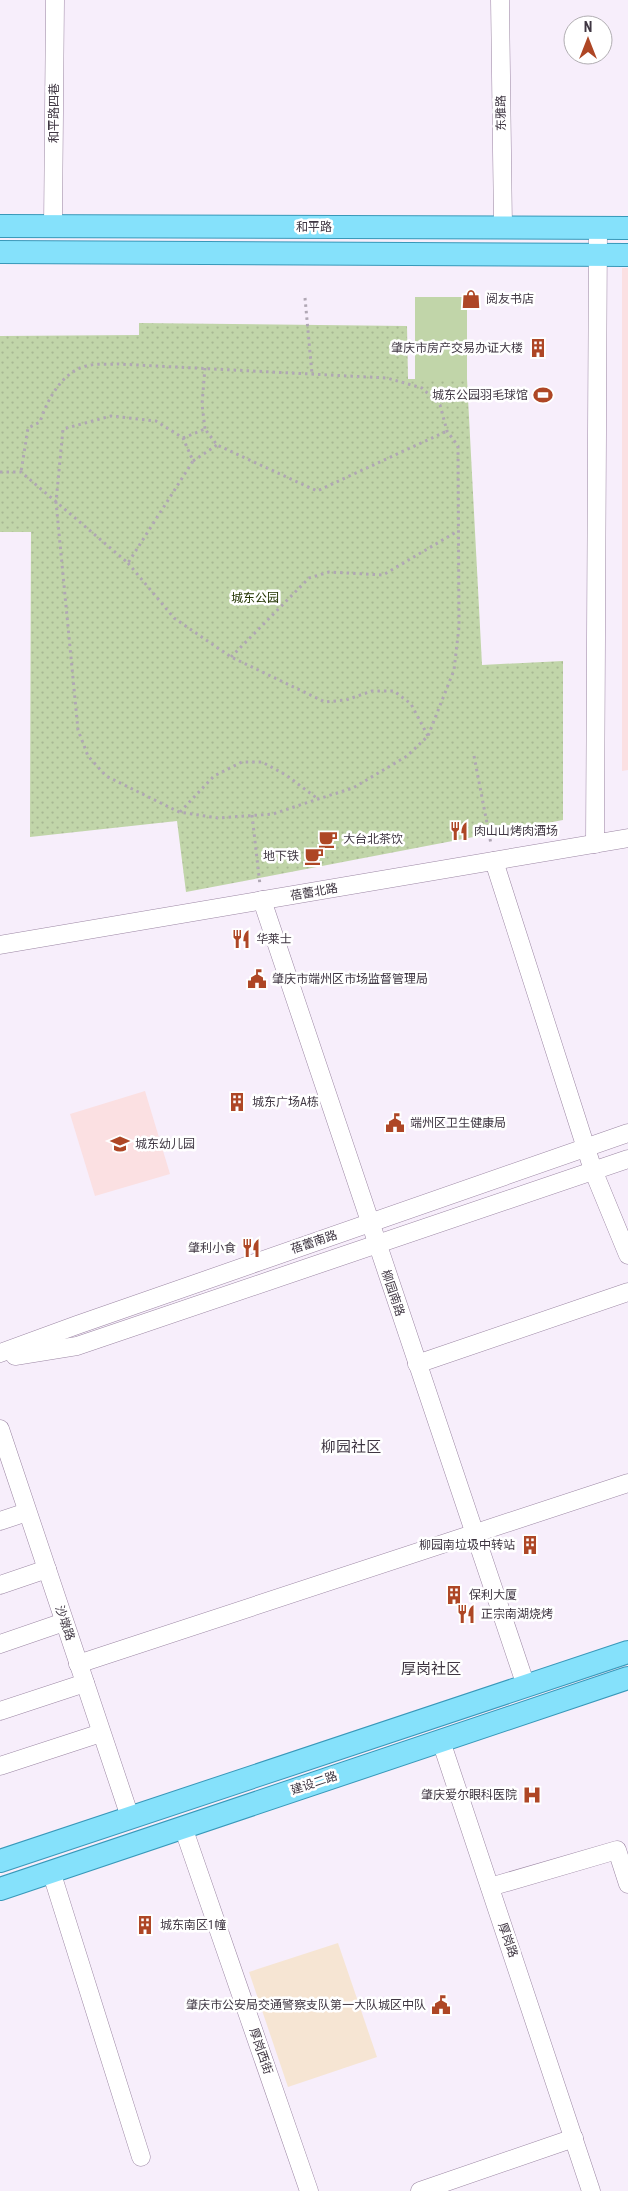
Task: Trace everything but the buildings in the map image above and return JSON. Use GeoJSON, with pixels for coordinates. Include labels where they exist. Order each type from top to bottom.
{"type":"FeatureCollection","features":[{"type":"Feature","properties":{"kind":"main road","name":"和平路"},"geometry":{"type":"LineString","coordinates":[[0,226],[502,226],[628,228]]}},
{"type":"Feature","properties":{"kind":"main road"},"geometry":{"type":"LineString","coordinates":[[0,252],[628,255]]}},
{"type":"Feature","properties":{"kind":"main road","name":"建设二路"},"geometry":{"type":"LineString","coordinates":[[0,1861],[628,1652]]}},
{"type":"Feature","properties":{"kind":"main road","name":"建设二路"},"geometry":{"type":"LineString","coordinates":[[0,1888],[628,1678]]}},
{"type":"Feature","properties":{"kind":"street","name":"和平路四巷"},"geometry":{"type":"LineString","coordinates":[[53,226],[54,0]]}},
{"type":"Feature","properties":{"kind":"street","name":"东雅路"},"geometry":{"type":"LineString","coordinates":[[500,0],[502,226]]}},
{"type":"Feature","properties":{"kind":"street"},"geometry":{"type":"LineString","coordinates":[[595,844],[598,228]]}},
{"type":"Feature","properties":{"kind":"street","name":"蓓蕾北路"},"geometry":{"type":"LineString","coordinates":[[0,944],[628,838]]}},
{"type":"Feature","properties":{"kind":"street"},"geometry":{"type":"LineString","coordinates":[[494,861],[593,1170],[628,1255]]}},
{"type":"Feature","properties":{"kind":"street","name":"柳园南路"},"geometry":{"type":"LineString","coordinates":[[262,900],[526,1686]]}},
{"type":"Feature","properties":{"kind":"street","name":"蓓蕾南路"},"geometry":{"type":"LineString","coordinates":[[0,1354],[628,1133]]}},
{"type":"Feature","properties":{"kind":"street","name":"蓓蕾南路"},"geometry":{"type":"LineString","coordinates":[[0,1358],[77,1346],[628,1158]]}},
{"type":"Feature","properties":{"kind":"street"},"geometry":{"type":"LineString","coordinates":[[417,1364],[628,1292]]}},
{"type":"Feature","properties":{"kind":"street","name":"沙墩路"},"geometry":{"type":"LineString","coordinates":[[0,1429],[6,1467],[27,1512],[130,1817]]}},
{"type":"Feature","properties":{"kind":"street"},"geometry":{"type":"LineString","coordinates":[[78,1664],[628,1483]]}},
{"type":"Feature","properties":{"kind":"street"},"geometry":{"type":"LineString","coordinates":[[0,1521],[27,1512]]}},
{"type":"Feature","properties":{"kind":"street"},"geometry":{"type":"LineString","coordinates":[[0,1585],[46,1569]]}},
{"type":"Feature","properties":{"kind":"street"},"geometry":{"type":"LineString","coordinates":[[0,1644],[64,1622]]}},
{"type":"Feature","properties":{"kind":"street"},"geometry":{"type":"LineString","coordinates":[[0,1711],[85,1683]]}},
{"type":"Feature","properties":{"kind":"street"},"geometry":{"type":"LineString","coordinates":[[0,1766],[101,1733]]}},
{"type":"Feature","properties":{"kind":"street","name":"厚岗路"},"geometry":{"type":"LineString","coordinates":[[441,1741],[591,2191]]}},
{"type":"Feature","properties":{"kind":"street","name":"厚岗西街"},"geometry":{"type":"LineString","coordinates":[[183,1828],[309,2191]]}},
{"type":"Feature","properties":{"kind":"street"},"geometry":{"type":"LineString","coordinates":[[490,1887],[617,1850],[628,1884]]}},
{"type":"Feature","properties":{"kind":"street"},"geometry":{"type":"LineString","coordinates":[[51,1872],[142,2157]]}},
{"type":"Feature","properties":{"kind":"street"},"geometry":{"type":"LineString","coordinates":[[420,2191],[574,2138]]}},
{"type":"Feature","properties":{"kind":"path"},"geometry":{"type":"LineString","coordinates":[[305,298],[312,374]]}},
{"type":"Feature","properties":{"kind":"path"},"geometry":{"type":"LineString","coordinates":[[21,472],[28,428],[40,422],[45,408],[63,380],[86,366],[118,364],[387,378],[422,388],[440,405],[447,431],[458,446],[460,627],[454,670],[428,736],[406,756],[353,788],[273,814],[218,818],[179,812],[106,776],[88,756],[78,730],[56,502],[63,429],[111,416],[156,421],[183,438],[193,460]]}},
{"type":"Feature","properties":{"kind":"path"},"geometry":{"type":"LineString","coordinates":[[205,368],[202,404],[205,428],[217,445],[317,490],[447,431]]}},
{"type":"Feature","properties":{"kind":"path"},"geometry":{"type":"LineString","coordinates":[[183,438],[205,428]]}},
{"type":"Feature","properties":{"kind":"path"},"geometry":{"type":"LineString","coordinates":[[128,563],[193,460],[217,445]]}},
{"type":"Feature","properties":{"kind":"path"},"geometry":{"type":"LineString","coordinates":[[0,472],[21,472],[128,563],[174,618],[231,657],[325,702],[346,700],[372,691],[394,691],[411,704],[428,736]]}},
{"type":"Feature","properties":{"kind":"path"},"geometry":{"type":"LineString","coordinates":[[231,657],[309,578],[329,572],[383,575],[458,531]]}},
{"type":"Feature","properties":{"kind":"path"},"geometry":{"type":"LineString","coordinates":[[474,756],[494,861]]}},
{"type":"Feature","properties":{"kind":"path"},"geometry":{"type":"LineString","coordinates":[[179,812],[214,776],[242,762],[262,762],[286,775],[318,799]]}},
{"type":"Feature","properties":{"kind":"path"},"geometry":{"type":"LineString","coordinates":[[252,815],[262,900]]}},
{"type":"Feature","properties":{"kind":"shaded area"},"geometry":{"type":"Polygon","coordinates":[[[622,268],[628,268],[628,770],[622,771],[622,268]]]}},
{"type":"Feature","properties":{"kind":"shaded area","name":"城东幼儿园"},"geometry":{"type":"Polygon","coordinates":[[[145,1091],[170,1174],[95,1196],[70,1114],[145,1091]]]}},
{"type":"Feature","properties":{"kind":"shaded area"},"geometry":{"type":"Polygon","coordinates":[[[338,1943],[377,2057],[288,2087],[249,1972],[338,1943]]]}},
{"type":"Feature","properties":{"kind":"green space"},"geometry":{"type":"Polygon","coordinates":[[[415,297],[467,297],[467,379],[415,379],[415,297]]]}},
{"type":"Feature","properties":{"kind":"green space","name":"城东公园"},"geometry":{"type":"Polygon","coordinates":[[[139,323],[407,326],[408,379],[467,379],[482,665],[563,661],[563,820],[186,892],[177,821],[30,837],[31,532],[0,532],[0,336],[139,335],[139,323]]]}},
{"type":"Feature","properties":{"kind":"place","name":"阅友书店"},"geometry":{"type":"Point","coordinates":[471,299]}},
{"type":"Feature","properties":{"kind":"place","name":"肇庆市房产交易办证大楼"},"geometry":{"type":"Point","coordinates":[538,348]}},
{"type":"Feature","properties":{"kind":"place","name":"城东公园羽毛球馆"},"geometry":{"type":"Point","coordinates":[543,395]}},
{"type":"Feature","properties":{"kind":"place","name":"肉山山烤肉酒场"},"geometry":{"type":"Point","coordinates":[459,831]}},
{"type":"Feature","properties":{"kind":"place","name":"大台北茶饮"},"geometry":{"type":"Point","coordinates":[328,839]}},
{"type":"Feature","properties":{"kind":"place","name":"地下铁"},"geometry":{"type":"Point","coordinates":[314,856]}},
{"type":"Feature","properties":{"kind":"place","name":"华莱士"},"geometry":{"type":"Point","coordinates":[241,939]}},
{"type":"Feature","properties":{"kind":"place","name":"肇庆市端州区市场监督管理局"},"geometry":{"type":"Point","coordinates":[257,979]}},
{"type":"Feature","properties":{"kind":"place","name":"城东广场A栋"},"geometry":{"type":"Point","coordinates":[237,1102]}},
{"type":"Feature","properties":{"kind":"place","name":"端州区卫生健康局"},"geometry":{"type":"Point","coordinates":[395,1123]}},
{"type":"Feature","properties":{"kind":"place","name":"城东幼儿园"},"geometry":{"type":"Point","coordinates":[120,1144]}},
{"type":"Feature","properties":{"kind":"place","name":"肇利小食"},"geometry":{"type":"Point","coordinates":[251,1248]}},
{"type":"Feature","properties":{"kind":"place","name":"柳园南垃圾中转站"},"geometry":{"type":"Point","coordinates":[530,1545]}},
{"type":"Feature","properties":{"kind":"place","name":"保利大厦"},"geometry":{"type":"Point","coordinates":[454,1595]}},
{"type":"Feature","properties":{"kind":"place","name":"正宗南湖烧烤"},"geometry":{"type":"Point","coordinates":[466,1614]}},
{"type":"Feature","properties":{"kind":"place","name":"肇庆爱尔眼科医院"},"geometry":{"type":"Point","coordinates":[532,1795]}},
{"type":"Feature","properties":{"kind":"place","name":"城东南区1幢"},"geometry":{"type":"Point","coordinates":[145,1925]}},
{"type":"Feature","properties":{"kind":"place","name":"肇庆市公安局交通警察支队第一大队城区中队"},"geometry":{"type":"Point","coordinates":[441,2005]}},
{"type":"Feature","properties":{"kind":"district","name":"柳园社区"},"geometry":{"type":"Point","coordinates":[351,1447]}},
{"type":"Feature","properties":{"kind":"district","name":"厚岗社区"},"geometry":{"type":"Point","coordinates":[431,1669]}}]}
